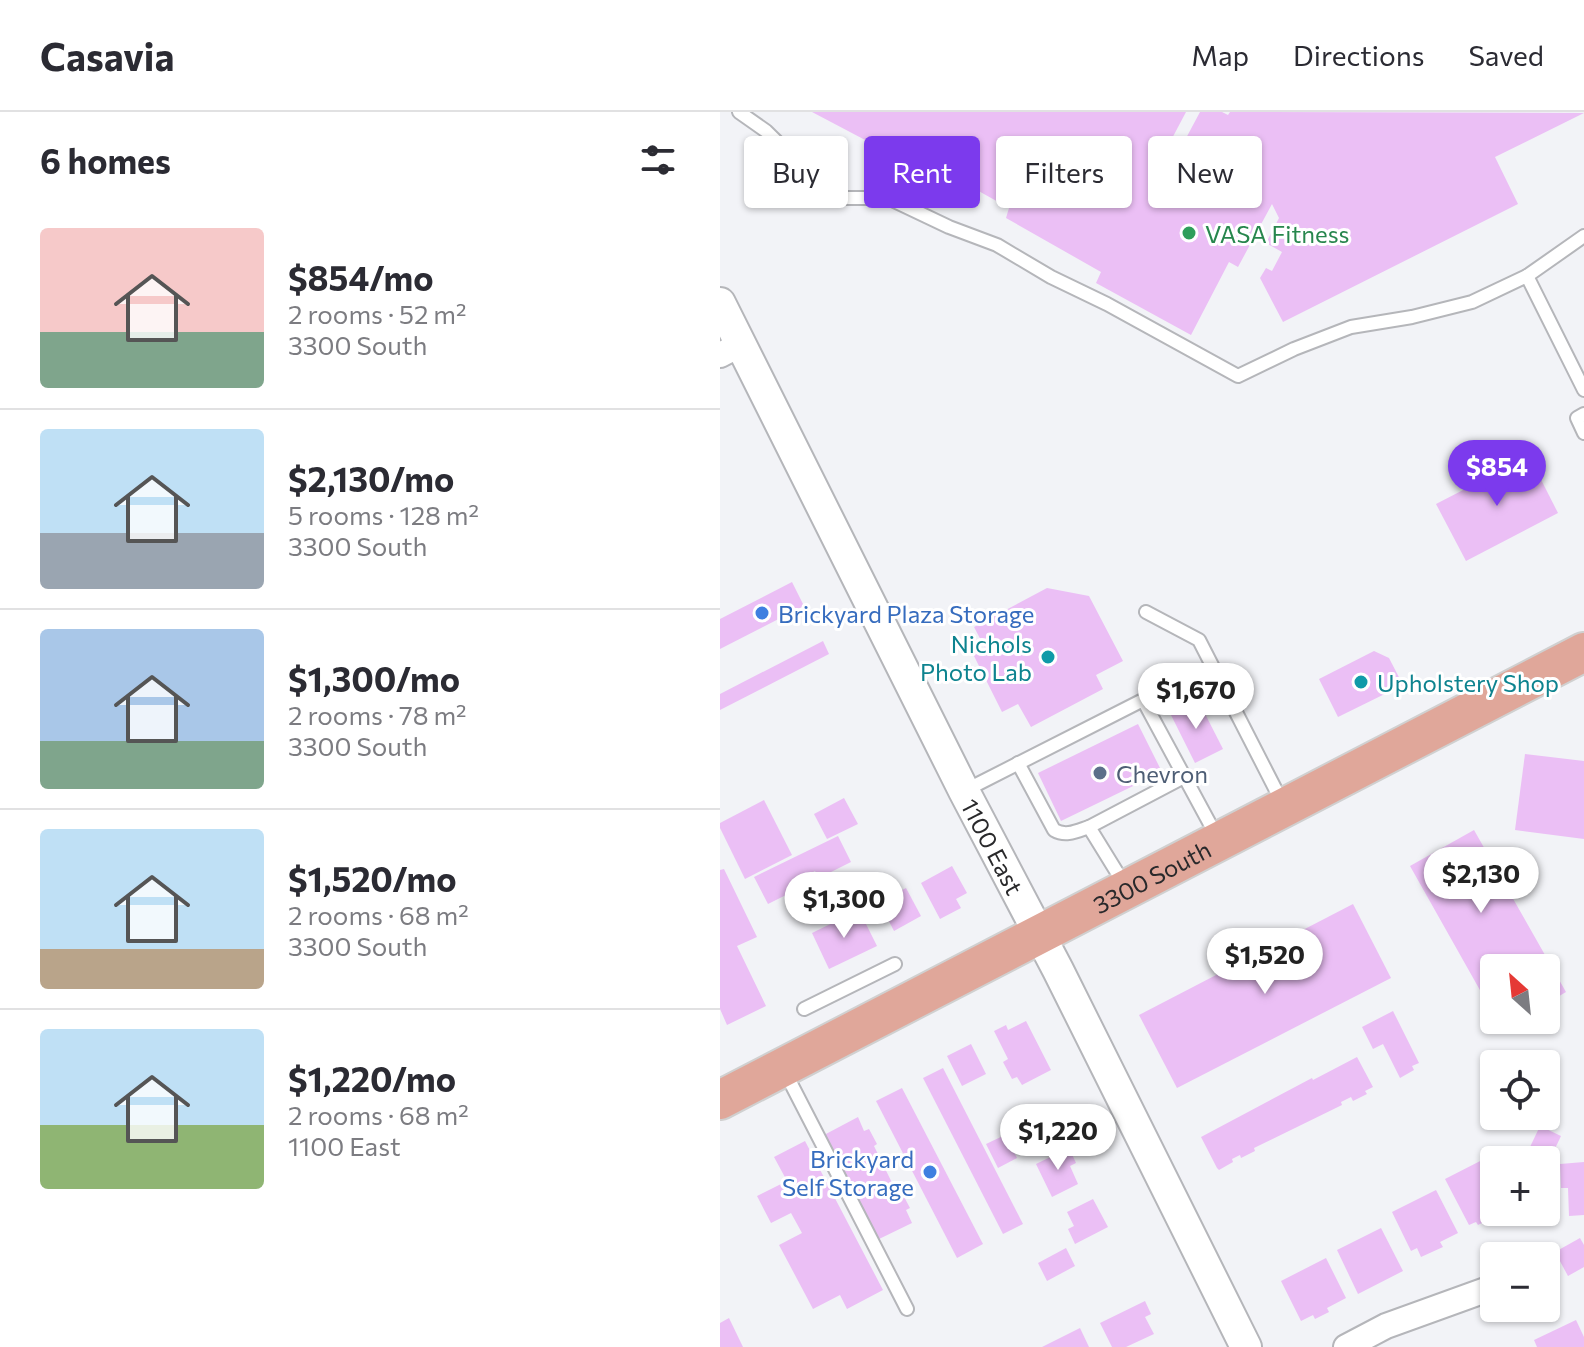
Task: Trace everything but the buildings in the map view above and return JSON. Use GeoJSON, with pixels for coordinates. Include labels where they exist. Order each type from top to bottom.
{"type":"FeatureCollection","features":[{"type":"Feature","properties":{"kind":"main road","name":"3300 South"},"geometry":{"type":"LineString","coordinates":[[720,1100],[1584,652]]}},
{"type":"Feature","properties":{"kind":"street","name":"1100 East"},"geometry":{"type":"LineString","coordinates":[[720,303],[731,349],[1039,935],[1246,1347]]}},
{"type":"Feature","properties":{"kind":"street"},"geometry":{"type":"LineString","coordinates":[[1346,1347],[1386,1326],[1480,1292]]}},
{"type":"Feature","properties":{"kind":"lane"},"geometry":{"type":"LineString","coordinates":[[739,112],[766,131],[834,198],[888,198],[949,227],[997,245],[1238,376],[1294,349],[1351,327],[1412,317],[1472,302],[1527,276],[1584,236]]}},
{"type":"Feature","properties":{"kind":"lane"},"geometry":{"type":"LineString","coordinates":[[1527,276],[1584,390]]}},
{"type":"Feature","properties":{"kind":"lane"},"geometry":{"type":"LineString","coordinates":[[1584,414],[1577,418],[1584,433]]}},
{"type":"Feature","properties":{"kind":"lane"},"geometry":{"type":"LineString","coordinates":[[1146,612],[1199,640],[1285,808]]}},
{"type":"Feature","properties":{"kind":"lane"},"geometry":{"type":"LineString","coordinates":[[964,791],[1143,700],[1220,842]]}},
{"type":"Feature","properties":{"kind":"lane"},"geometry":{"type":"LineString","coordinates":[[1018,763],[1054,830],[1060,834],[1089,827],[1184,777]]}},
{"type":"Feature","properties":{"kind":"lane"},"geometry":{"type":"LineString","coordinates":[[1089,827],[1128,889]]}},
{"type":"Feature","properties":{"kind":"lane"},"geometry":{"type":"LineString","coordinates":[[804,1009],[895,964]]}},
{"type":"Feature","properties":{"kind":"lane"},"geometry":{"type":"LineString","coordinates":[[782,1068],[907,1309]]}},
{"type":"Feature","properties":{"kind":"place","name":"VASA Fitness"},"geometry":{"type":"Point","coordinates":[1189,233]}},
{"type":"Feature","properties":{"kind":"place","name":"Brickyard Plaza Storage"},"geometry":{"type":"Point","coordinates":[762,613]}},
{"type":"Feature","properties":{"kind":"place","name":"Nichols Photo Lab"},"geometry":{"type":"Point","coordinates":[1048,657]}},
{"type":"Feature","properties":{"kind":"place","name":"Upholstery Shop"},"geometry":{"type":"Point","coordinates":[1361,682]}},
{"type":"Feature","properties":{"kind":"place","name":"Chevron"},"geometry":{"type":"Point","coordinates":[1100,773]}},
{"type":"Feature","properties":{"kind":"place","name":"Brickyard Self Storage"},"geometry":{"type":"Point","coordinates":[930,1172]}}]}
